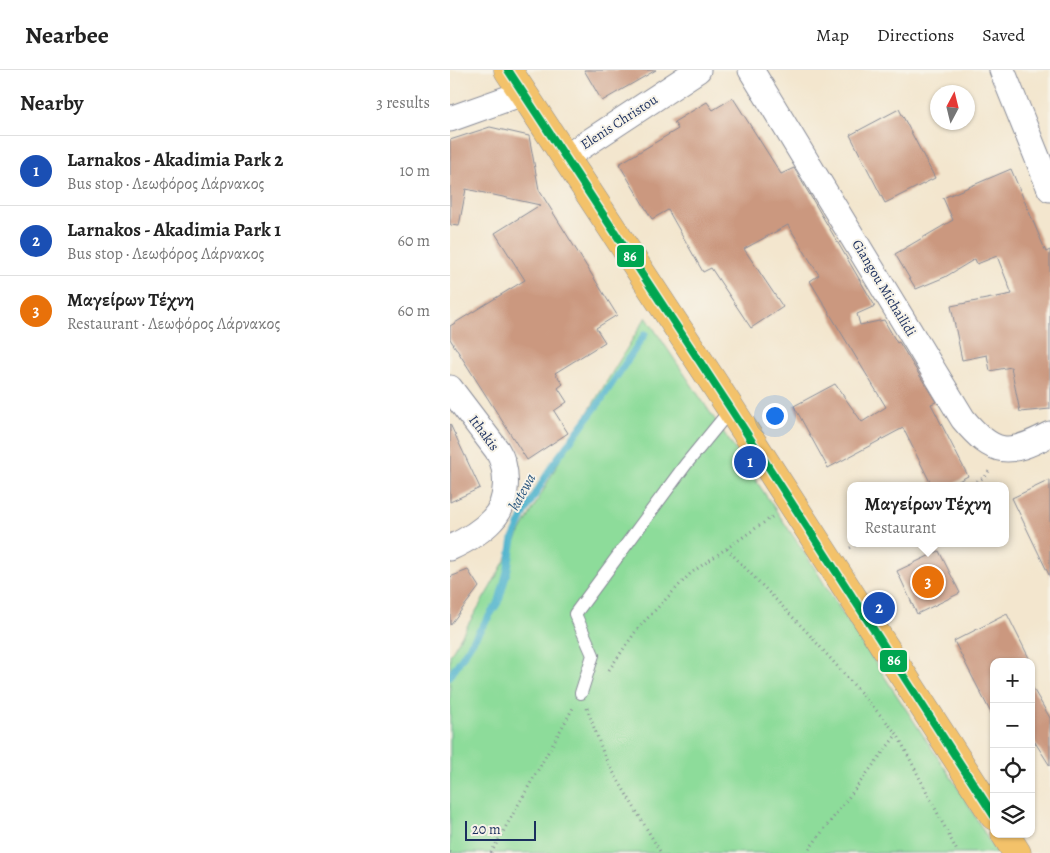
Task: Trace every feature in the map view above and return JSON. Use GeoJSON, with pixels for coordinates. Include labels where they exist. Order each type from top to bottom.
{"type":"FeatureCollection","features":[{"type":"Feature","properties":{"kind":"main road"},"geometry":{"type":"LineString","coordinates":[[508,70],[731,409],[990,810]]}},
{"type":"Feature","properties":{"kind":"main road"},"geometry":{"type":"LineString","coordinates":[[1008,838],[1017,853]]}},
{"type":"Feature","properties":{"kind":"street","name":"Elenis Christou"},"geometry":{"type":"LineString","coordinates":[[566,157],[698,70]]}},
{"type":"Feature","properties":{"kind":"street","name":"Giangou Michailidi"},"geometry":{"type":"LineString","coordinates":[[751,70],[963,419],[983,440],[993,447],[1004,450],[1017,449],[1029,445],[1050,434]]}},
{"type":"Feature","properties":{"kind":"street"},"geometry":{"type":"LineString","coordinates":[[1002,70],[1050,189]]}},
{"type":"Feature","properties":{"kind":"street"},"geometry":{"type":"LineString","coordinates":[[450,119],[523,93]]}},
{"type":"Feature","properties":{"kind":"street","name":"Ithakis"},"geometry":{"type":"LineString","coordinates":[[450,388],[497,450],[506,472],[502,502],[494,519],[478,532],[450,548]]}},
{"type":"Feature","properties":{"kind":"lane"},"geometry":{"type":"LineString","coordinates":[[581,694],[593,654],[575,614],[686,464],[731,409]]}},
{"type":"Feature","properties":{"kind":"path"},"geometry":{"type":"LineString","coordinates":[[491,853],[581,694],[597,687],[638,628],[691,572],[773,517]]}},
{"type":"Feature","properties":{"kind":"path"},"geometry":{"type":"LineString","coordinates":[[727,549],[807,632],[897,734],[958,853]]}},
{"type":"Feature","properties":{"kind":"path"},"geometry":{"type":"LineString","coordinates":[[581,694],[605,758],[662,853]]}},
{"type":"Feature","properties":{"kind":"path"},"geometry":{"type":"LineString","coordinates":[[806,853],[897,734]]}},
{"type":"Feature","properties":{"kind":"green space"},"geometry":{"type":"Polygon","coordinates":[[[646,317],[812,564],[964,797],[996,853],[450,853],[450,655],[491,586],[568,445],[646,317]]]}},
{"type":"Feature","properties":{"kind":"building"},"geometry":{"type":"Polygon","coordinates":[[[584,70],[656,70],[602,101],[584,70]]]}},
{"type":"Feature","properties":{"kind":"building"},"geometry":{"type":"Polygon","coordinates":[[[733,98],[781,174],[794,168],[875,306],[857,314],[860,325],[884,320],[936,402],[931,404],[968,476],[957,482],[930,482],[903,428],[828,468],[794,406],[835,384],[862,422],[886,407],[810,281],[819,275],[788,225],[744,249],[783,307],[751,328],[711,268],[703,272],[668,210],[652,219],[619,164],[678,129],[674,122],[707,102],[713,110],[733,98]]]}},
{"type":"Feature","properties":{"kind":"building"},"geometry":{"type":"Polygon","coordinates":[[[899,109],[935,178],[885,203],[850,135],[899,109]]]}},
{"type":"Feature","properties":{"kind":"building"},"geometry":{"type":"Polygon","coordinates":[[[490,127],[529,136],[539,190],[617,315],[596,328],[605,342],[555,373],[563,384],[558,388],[567,402],[554,411],[568,433],[527,460],[450,339],[450,326],[525,280],[495,233],[540,205],[466,189],[459,226],[450,225],[450,140],[490,127]]]}},
{"type":"Feature","properties":{"kind":"building"},"geometry":{"type":"Polygon","coordinates":[[[1011,169],[1046,252],[1050,250],[1050,409],[1020,412],[1011,367],[990,371],[987,355],[962,360],[951,306],[1012,294],[997,256],[977,264],[975,259],[945,277],[916,289],[895,254],[953,220],[943,198],[1011,169]]]}},
{"type":"Feature","properties":{"kind":"building"},"geometry":{"type":"Polygon","coordinates":[[[450,424],[480,488],[450,502],[450,424]]]}},
{"type":"Feature","properties":{"kind":"building"},"geometry":{"type":"Polygon","coordinates":[[[1050,480],[1050,577],[1012,498],[1050,480]]]}},
{"type":"Feature","properties":{"kind":"building"},"geometry":{"type":"Polygon","coordinates":[[[939,551],[960,593],[917,614],[897,571],[939,551]]]}},
{"type":"Feature","properties":{"kind":"building"},"geometry":{"type":"Polygon","coordinates":[[[468,570],[479,587],[450,625],[450,577],[468,570]]]}},
{"type":"Feature","properties":{"kind":"building"},"geometry":{"type":"Polygon","coordinates":[[[1007,614],[1029,658],[990,658],[990,711],[954,641],[1007,614]]]}},
{"type":"Feature","properties":{"kind":"building"},"geometry":{"type":"Polygon","coordinates":[[[1035,692],[1050,718],[1050,766],[1035,742],[1035,692]]]}},
{"type":"Feature","properties":{"kind":"waterway","name":"katewa"},"geometry":{"type":"LineString","coordinates":[[450,676],[499,601],[508,568],[513,539],[525,512],[553,464],[599,403],[645,334]]}},
{"type":"Feature","properties":{"kind":"transit line","name":"86"},"geometry":{"type":"LineString","coordinates":[[508,70],[731,409],[990,810]]}},
{"type":"Feature","properties":{"kind":"place","name":"Larnakos - Akadimia Park 2"},"geometry":{"type":"Point","coordinates":[750,462]}},
{"type":"Feature","properties":{"kind":"place","name":"Μαγείρων Τέχνη"},"geometry":{"type":"Point","coordinates":[928,582]}},
{"type":"Feature","properties":{"kind":"place","name":"Larnakos - Akadimia Park 1"},"geometry":{"type":"Point","coordinates":[879,608]}}]}
